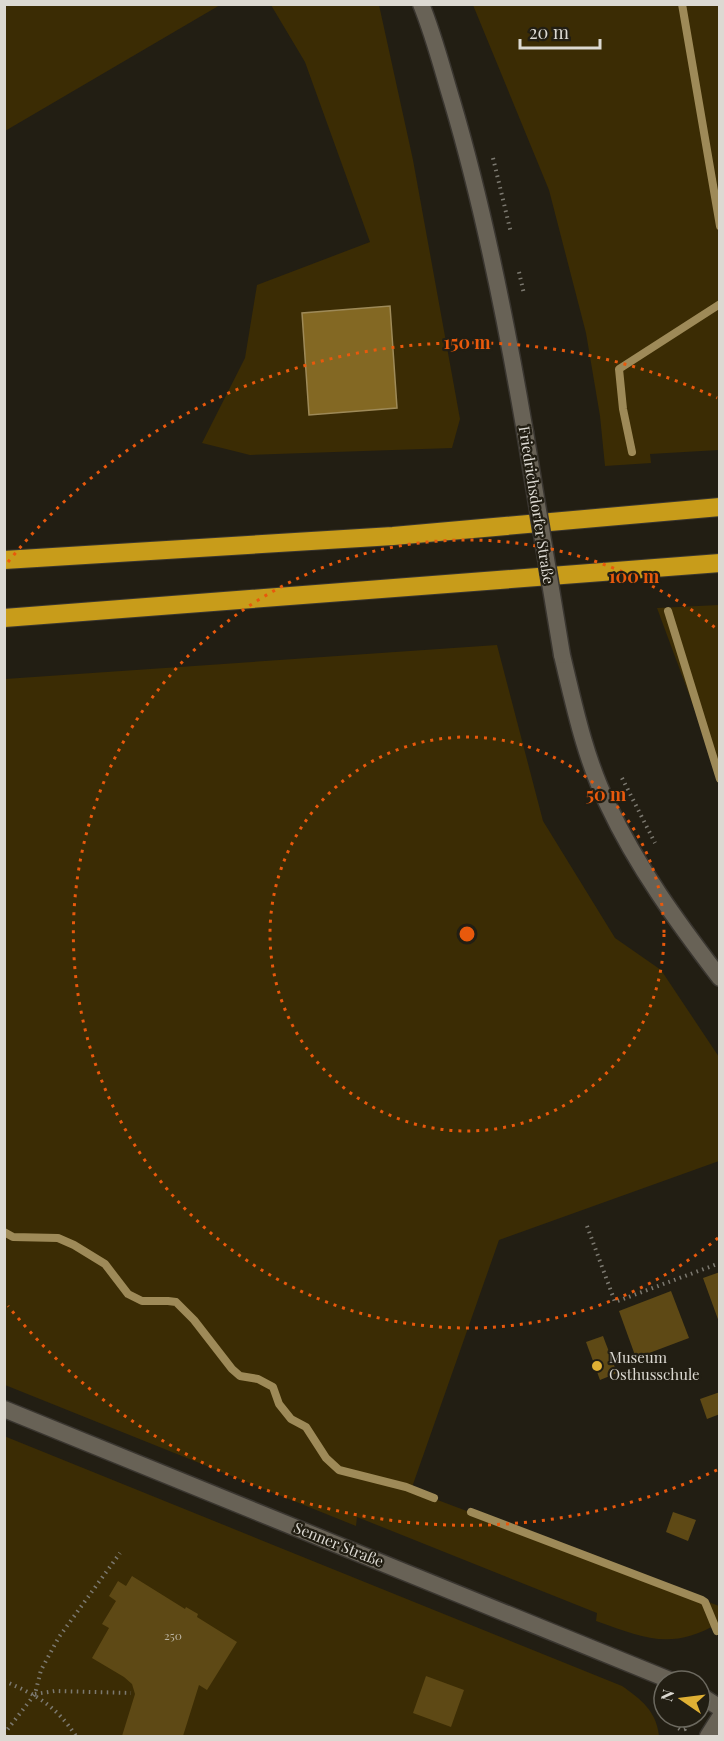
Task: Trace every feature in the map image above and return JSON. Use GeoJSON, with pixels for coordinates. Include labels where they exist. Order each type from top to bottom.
{"type":"FeatureCollection","features":[{"type":"Feature","properties":{"kind":"highway"},"geometry":{"type":"LineString","coordinates":[[4,560],[393,536],[720,507]]}},
{"type":"Feature","properties":{"kind":"highway"},"geometry":{"type":"LineString","coordinates":[[4,618],[720,563]]}},
{"type":"Feature","properties":{"kind":"main road","name":"Friedrichsdorfer Straße"},"geometry":{"type":"LineString","coordinates":[[421,4],[435,43],[478,195],[506,323],[562,655],[591,762],[607,804],[630,847],[667,905],[720,978]]}},
{"type":"Feature","properties":{"kind":"main road","name":"Senner Straße"},"geometry":{"type":"LineString","coordinates":[[4,1408],[652,1673]]}},
{"type":"Feature","properties":{"kind":"main road"},"geometry":{"type":"LineString","coordinates":[[708,1737],[720,1717]]}},
{"type":"Feature","properties":{"kind":"path"},"geometry":{"type":"LineString","coordinates":[[620,774],[658,849]]}},
{"type":"Feature","properties":{"kind":"path"},"geometry":{"type":"LineString","coordinates":[[587,1226],[615,1302],[720,1263]]}},
{"type":"Feature","properties":{"kind":"path"},"geometry":{"type":"LineString","coordinates":[[4,1734],[35,1694],[41,1670],[59,1637],[120,1553]]}},
{"type":"Feature","properties":{"kind":"path"},"geometry":{"type":"LineString","coordinates":[[4,1681],[35,1694],[65,1720],[76,1737]]}},
{"type":"Feature","properties":{"kind":"path"},"geometry":{"type":"LineString","coordinates":[[35,1694],[56,1690],[131,1694]]}},
{"type":"Feature","properties":{"kind":"shaded area"},"geometry":{"type":"Polygon","coordinates":[[[5,4],[220,4],[220,5],[5,131],[5,4]]]}},
{"type":"Feature","properties":{"kind":"shaded area"},"geometry":{"type":"Polygon","coordinates":[[[271,5],[379,5],[413,160],[460,419],[452,448],[250,455],[202,443],[245,358],[257,285],[370,242],[305,62],[271,5]]]}},
{"type":"Feature","properties":{"kind":"shaded area"},"geometry":{"type":"Polygon","coordinates":[[[473,5],[719,5],[719,450],[650,454],[651,463],[605,466],[600,416],[586,333],[549,190],[473,5]]]}},
{"type":"Feature","properties":{"kind":"shaded area"},"geometry":{"type":"Polygon","coordinates":[[[390,306],[397,408],[309,415],[302,313],[390,306]]]}},
{"type":"Feature","properties":{"kind":"shaded area"},"geometry":{"type":"Polygon","coordinates":[[[720,605],[719,775],[657,608],[720,605]]]}},
{"type":"Feature","properties":{"kind":"shaded area"},"geometry":{"type":"Polygon","coordinates":[[[497,645],[543,821],[615,938],[661,970],[719,1057],[719,1161],[499,1240],[411,1490],[719,1606],[719,1623],[686,1637],[658,1639],[596,1621],[597,1613],[357,1517],[356,1526],[5,1385],[5,679],[497,645]]]}},
{"type":"Feature","properties":{"kind":"shaded area"},"geometry":{"type":"Polygon","coordinates":[[[4,1436],[622,1686],[647,1707],[652,1715],[652,1729],[657,1729],[659,1736],[5,1736],[4,1436]]]}},
{"type":"Feature","properties":{"kind":"building"},"geometry":{"type":"Polygon","coordinates":[[[720,1272],[720,1322],[719,1322],[703,1278],[720,1272]]]}},
{"type":"Feature","properties":{"kind":"building"},"geometry":{"type":"Polygon","coordinates":[[[671,1291],[689,1338],[636,1358],[619,1311],[671,1291]]]}},
{"type":"Feature","properties":{"kind":"building"},"geometry":{"type":"Polygon","coordinates":[[[603,1336],[617,1373],[600,1380],[586,1342],[603,1336]]]}},
{"type":"Feature","properties":{"kind":"building"},"geometry":{"type":"Polygon","coordinates":[[[720,1392],[720,1414],[707,1419],[700,1399],[720,1392]]]}},
{"type":"Feature","properties":{"kind":"building"},"geometry":{"type":"Polygon","coordinates":[[[673,1512],[696,1520],[688,1541],[666,1532],[673,1512]]]}},
{"type":"Feature","properties":{"kind":"building"},"geometry":{"type":"Polygon","coordinates":[[[132,1576],[185,1609],[186,1607],[198,1614],[197,1617],[237,1642],[207,1690],[199,1685],[183,1736],[122,1736],[135,1694],[132,1684],[92,1658],[109,1628],[102,1624],[116,1601],[109,1596],[118,1581],[126,1586],[132,1576]]]}},
{"type":"Feature","properties":{"kind":"building"},"geometry":{"type":"Polygon","coordinates":[[[426,1676],[464,1690],[451,1727],[413,1713],[426,1676]]]}},
{"type":"Feature","properties":{"kind":"waterway"},"geometry":{"type":"LineString","coordinates":[[682,4],[720,226]]}},
{"type":"Feature","properties":{"kind":"waterway"},"geometry":{"type":"LineString","coordinates":[[632,452],[623,409],[619,369],[720,304]]}},
{"type":"Feature","properties":{"kind":"waterway"},"geometry":{"type":"LineString","coordinates":[[668,611],[720,779]]}},
{"type":"Feature","properties":{"kind":"waterway"},"geometry":{"type":"LineString","coordinates":[[4,1232],[13,1237],[58,1238],[105,1264],[128,1294],[142,1301],[176,1302],[194,1320],[232,1369],[240,1376],[258,1379],[273,1387],[279,1404],[291,1419],[306,1427],[326,1458],[339,1470],[406,1487],[434,1498]]}},
{"type":"Feature","properties":{"kind":"waterway"},"geometry":{"type":"LineString","coordinates":[[471,1512],[702,1600],[705,1602],[717,1631]]}},
{"type":"Feature","properties":{"kind":"place","name":"Museum Osthusschule"},"geometry":{"type":"Point","coordinates":[597,1366]}}]}
